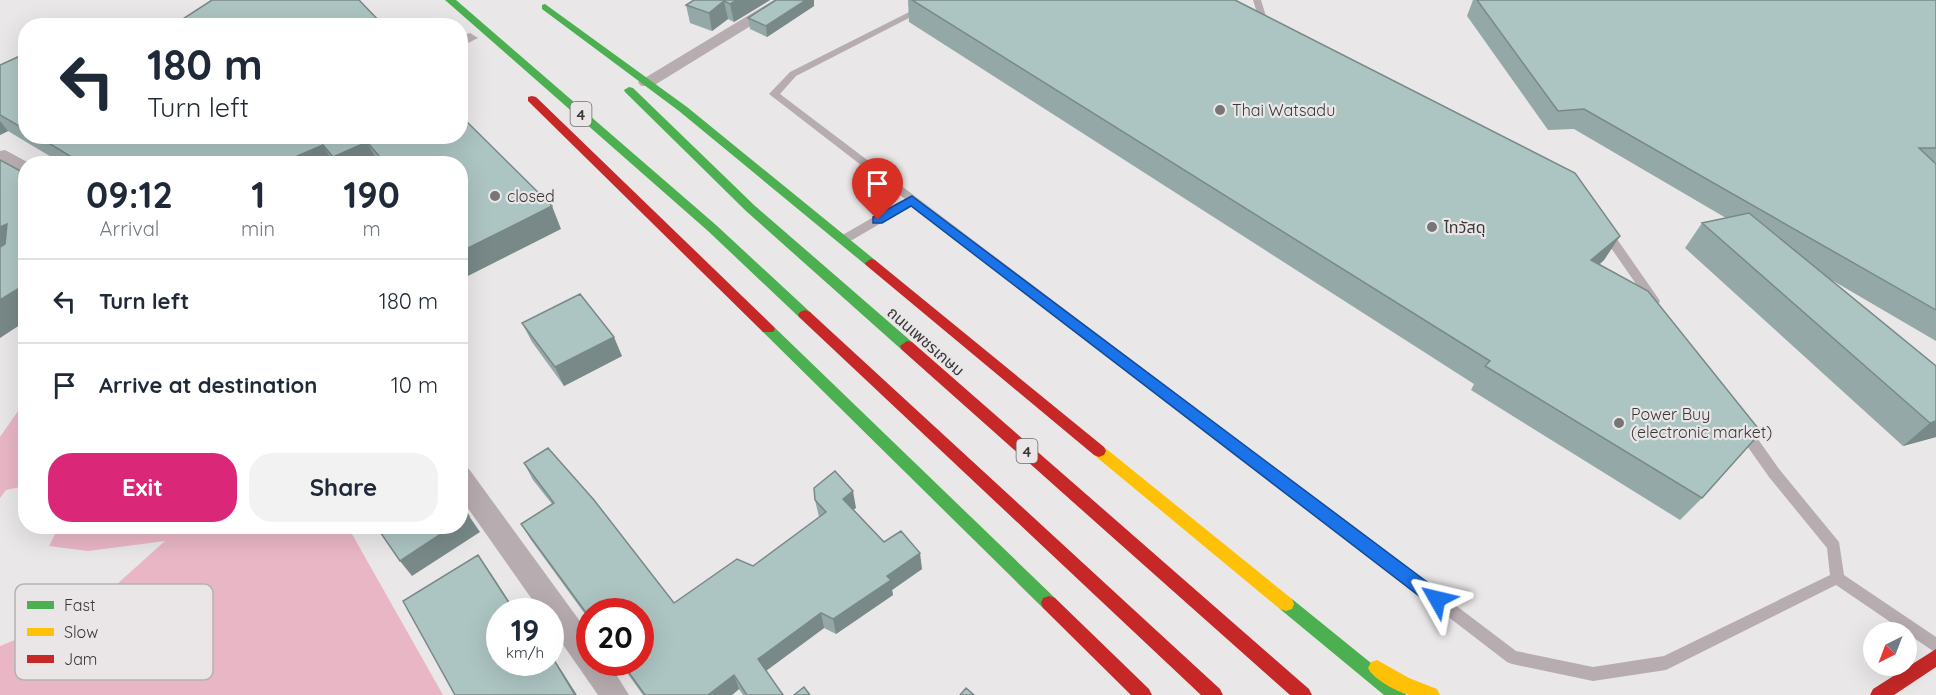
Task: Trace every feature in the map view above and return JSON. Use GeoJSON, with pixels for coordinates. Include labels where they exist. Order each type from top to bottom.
{"type":"FeatureCollection","features":[{"type":"Feature","properties":{"kind":"main road"},"geometry":{"type":"LineString","coordinates":[[449,0],[458,18]]}},
{"type":"Feature","properties":{"kind":"main road","name":"4"},"geometry":{"type":"LineString","coordinates":[[449,0],[712,228],[1214,695]]}},
{"type":"Feature","properties":{"kind":"main road"},"geometry":{"type":"LineString","coordinates":[[541,3],[647,82],[843,240],[1328,636],[1397,695]]}},
{"type":"Feature","properties":{"kind":"main road","name":"ถนนเพชรเกษม"},"geometry":{"type":"LineString","coordinates":[[541,3],[750,208],[1303,695]]}},
{"type":"Feature","properties":{"kind":"main road"},"geometry":{"type":"LineString","coordinates":[[521,88],[1055,612],[1143,695]]}},
{"type":"Feature","properties":{"kind":"main road"},"geometry":{"type":"LineString","coordinates":[[1055,612],[1125,695]]}},
{"type":"Feature","properties":{"kind":"main road"},"geometry":{"type":"LineString","coordinates":[[1328,636],[1403,684],[1431,695]]}},
{"type":"Feature","properties":{"kind":"main road"},"geometry":{"type":"LineString","coordinates":[[1878,695],[1936,657]]}},
{"type":"Feature","properties":{"kind":"street"},"geometry":{"type":"LineString","coordinates":[[647,82],[784,0]]}},
{"type":"Feature","properties":{"kind":"street"},"geometry":{"type":"LineString","coordinates":[[5,156],[18,164]]}},
{"type":"Feature","properties":{"kind":"street"},"geometry":{"type":"LineString","coordinates":[[468,487],[576,639]]}},
{"type":"Feature","properties":{"kind":"street"},"geometry":{"type":"LineString","coordinates":[[601,676],[615,695]]}},
{"type":"Feature","properties":{"kind":"lane"},"geometry":{"type":"LineString","coordinates":[[940,0],[793,74],[774,94],[1512,657],[1593,674],[1666,663],[1837,578]]}},
{"type":"Feature","properties":{"kind":"lane"},"geometry":{"type":"LineString","coordinates":[[1257,0],[1263,25],[1273,31]]}},
{"type":"Feature","properties":{"kind":"lane"},"geometry":{"type":"LineString","coordinates":[[843,240],[912,200]]}},
{"type":"Feature","properties":{"kind":"lane"},"geometry":{"type":"LineString","coordinates":[[1598,221],[1659,309]]}},
{"type":"Feature","properties":{"kind":"lane"},"geometry":{"type":"LineString","coordinates":[[1734,415],[1774,473],[1834,546],[1837,578]]}},
{"type":"Feature","properties":{"kind":"lane"},"geometry":{"type":"LineString","coordinates":[[1837,578],[1936,646]]}},
{"type":"Feature","properties":{"kind":"shaded area"},"geometry":{"type":"Polygon","coordinates":[[[18,411],[18,487],[6,490],[0,498],[0,437],[18,411]]]}},
{"type":"Feature","properties":{"kind":"shaded area"},"geometry":{"type":"Polygon","coordinates":[[[55,534],[352,534],[443,695],[0,695],[0,646],[15,640],[15,680],[213,680],[213,584],[117,584],[165,541],[88,551],[49,546],[55,534]]]}},
{"type":"Feature","properties":{"kind":"building"},"geometry":{"type":"Polygon","coordinates":[[[212,0],[359,0],[376,18],[184,18],[212,0]]]}},
{"type":"Feature","properties":{"kind":"building"},"geometry":{"type":"Polygon","coordinates":[[[694,0],[737,0],[730,4],[724,1],[709,13],[686,5],[694,0]]]}},
{"type":"Feature","properties":{"kind":"building"},"geometry":{"type":"Polygon","coordinates":[[[776,0],[806,0],[766,26],[748,18],[776,0]]]}},
{"type":"Feature","properties":{"kind":"building","name":"Thai Watsadu"},"geometry":{"type":"Polygon","coordinates":[[[912,0],[1235,0],[1575,173],[1620,236],[1591,260],[1648,291],[1761,432],[1702,498],[1485,366],[1490,361],[912,0]]]}},
{"type":"Feature","properties":{"kind":"building"},"geometry":{"type":"Polygon","coordinates":[[[1477,0],[1936,0],[1936,148],[1919,148],[1936,164],[1936,310],[1584,109],[1558,111],[1477,0]]]}},
{"type":"Feature","properties":{"kind":"building"},"geometry":{"type":"Polygon","coordinates":[[[18,57],[18,125],[0,115],[0,65],[18,57]]]}},
{"type":"Feature","properties":{"kind":"building"},"geometry":{"type":"Polygon","coordinates":[[[468,123],[552,206],[468,248],[468,156],[379,156],[369,144],[468,144],[468,123]]]}},
{"type":"Feature","properties":{"kind":"building"},"geometry":{"type":"Polygon","coordinates":[[[50,144],[362,144],[335,156],[332,156],[323,145],[298,156],[70,156],[50,144]]]}},
{"type":"Feature","properties":{"kind":"building"},"geometry":{"type":"Polygon","coordinates":[[[0,160],[18,170],[18,289],[0,300],[0,247],[5,244],[7,224],[0,227],[0,160]]]}},
{"type":"Feature","properties":{"kind":"building"},"geometry":{"type":"Polygon","coordinates":[[[1749,213],[1936,366],[1936,421],[1930,423],[1702,223],[1749,213]]]}},
{"type":"Feature","properties":{"kind":"building"},"geometry":{"type":"Polygon","coordinates":[[[580,294],[614,337],[555,367],[522,323],[580,294]]]}},
{"type":"Feature","properties":{"kind":"building"},"geometry":{"type":"Polygon","coordinates":[[[548,448],[594,500],[674,603],[737,559],[753,566],[826,512],[815,500],[814,488],[835,471],[853,491],[843,499],[884,542],[901,531],[920,553],[887,576],[891,580],[833,619],[821,613],[758,659],[783,695],[747,695],[734,675],[708,695],[645,695],[631,676],[654,676],[654,598],[576,599],[521,524],[554,503],[524,463],[548,448]]]}},
{"type":"Feature","properties":{"kind":"building"},"geometry":{"type":"Polygon","coordinates":[[[381,534],[441,534],[400,561],[381,534]]]}},
{"type":"Feature","properties":{"kind":"building"},"geometry":{"type":"Polygon","coordinates":[[[478,555],[506,598],[486,598],[486,676],[564,676],[575,695],[455,695],[403,601],[478,555]]]}},
{"type":"Feature","properties":{"kind":"building"},"geometry":{"type":"Polygon","coordinates":[[[804,687],[810,695],[794,695],[804,687]]]}},
{"type":"Feature","properties":{"kind":"building"},"geometry":{"type":"Polygon","coordinates":[[[966,688],[974,695],[960,695],[966,688]]]}},
{"type":"Feature","properties":{"kind":"traffic: fast"},"geometry":{"type":"LineString","coordinates":[[450,0],[712,228],[805,315]]}},
{"type":"Feature","properties":{"kind":"traffic: fast"},"geometry":{"type":"LineString","coordinates":[[545,7],[683,109],[871,263]]}},
{"type":"Feature","properties":{"kind":"traffic: fast"},"geometry":{"type":"LineString","coordinates":[[629,90],[750,208],[907,346]]}},
{"type":"Feature","properties":{"kind":"traffic: fast"},"geometry":{"type":"LineString","coordinates":[[768,329],[1049,603]]}},
{"type":"Feature","properties":{"kind":"traffic: fast"},"geometry":{"type":"LineString","coordinates":[[1286,604],[1397,695]]}},
{"type":"Feature","properties":{"kind":"traffic: slow"},"geometry":{"type":"LineString","coordinates":[[1099,451],[1286,604]]}},
{"type":"Feature","properties":{"kind":"traffic: slow"},"geometry":{"type":"LineString","coordinates":[[1377,668],[1403,684],[1431,695]]}},
{"type":"Feature","properties":{"kind":"traffic: jam"},"geometry":{"type":"LineString","coordinates":[[532,99],[768,329]]}},
{"type":"Feature","properties":{"kind":"traffic: jam"},"geometry":{"type":"LineString","coordinates":[[871,263],[1099,451]]}},
{"type":"Feature","properties":{"kind":"traffic: jam"},"geometry":{"type":"LineString","coordinates":[[805,315],[1214,695]]}},
{"type":"Feature","properties":{"kind":"traffic: jam"},"geometry":{"type":"LineString","coordinates":[[907,346],[1303,695]]}},
{"type":"Feature","properties":{"kind":"traffic: jam"},"geometry":{"type":"LineString","coordinates":[[1049,603],[1143,695]]}},
{"type":"Feature","properties":{"kind":"traffic: jam"},"geometry":{"type":"LineString","coordinates":[[1879,695],[1936,657]]}},
{"type":"Feature","properties":{"kind":"place","name":"Thai Watsadu"},"geometry":{"type":"Point","coordinates":[1220,110]}},
{"type":"Feature","properties":{"kind":"place","name":"closed"},"geometry":{"type":"Point","coordinates":[495,196]}},
{"type":"Feature","properties":{"kind":"place","name":"ไทวัสดุ"},"geometry":{"type":"Point","coordinates":[1432,227]}},
{"type":"Feature","properties":{"kind":"place","name":"Power Buy (electronic market)"},"geometry":{"type":"Point","coordinates":[1619,423]}},
{"type":"Feature","properties":{"kind":"route"},"geometry":{"type":"LineString","coordinates":[[878,220],[912,200],[1437,599]]}}]}
